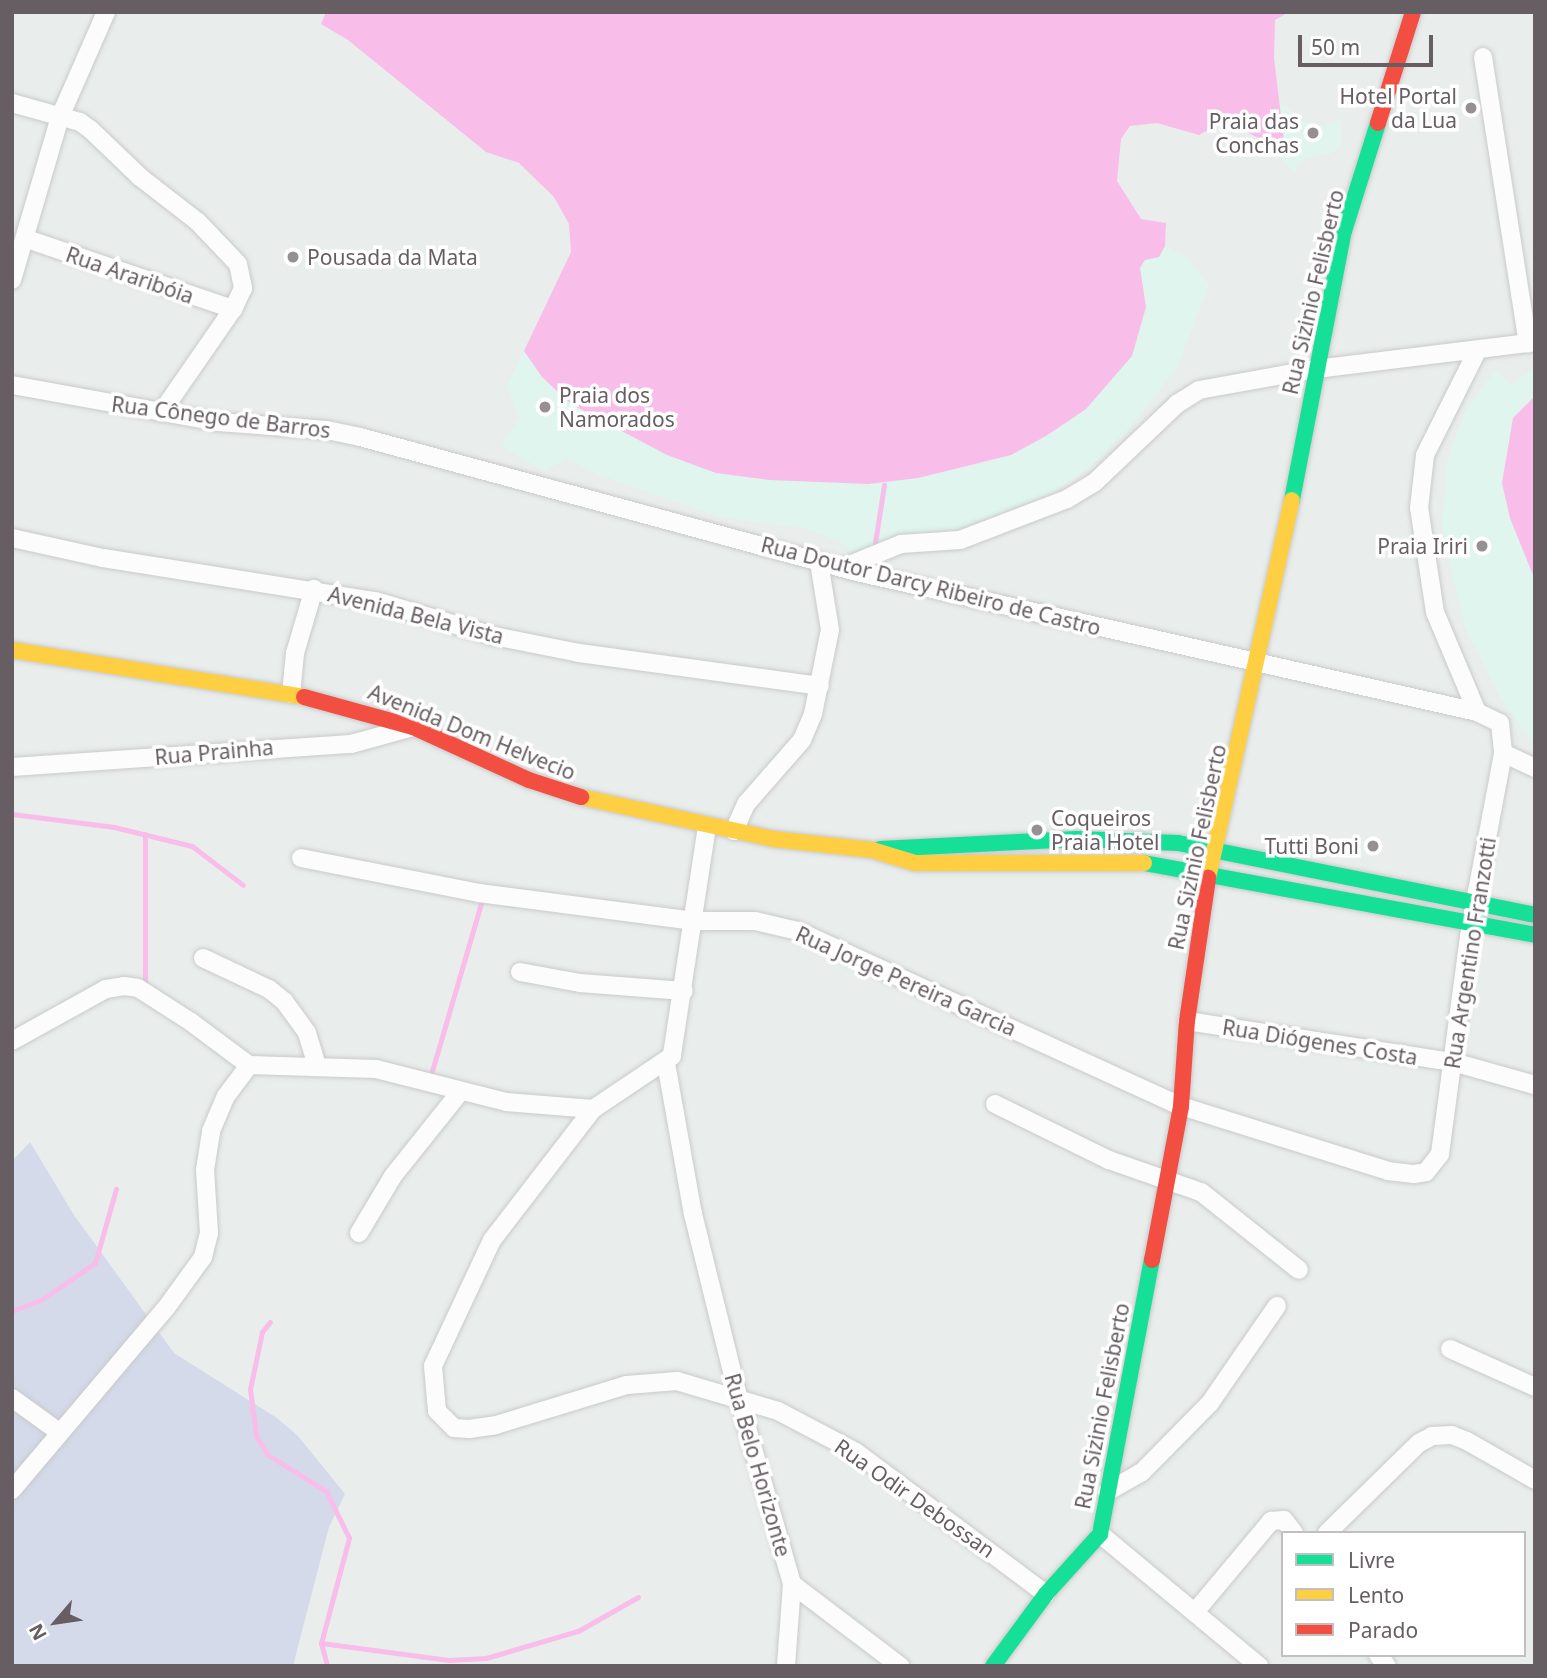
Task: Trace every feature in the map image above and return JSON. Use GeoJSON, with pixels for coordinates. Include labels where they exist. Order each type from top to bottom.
{"type":"FeatureCollection","features":[{"type":"Feature","properties":{"kind":"street"},"geometry":{"type":"LineString","coordinates":[[12,280],[27,239],[60,117],[106,12]]}},
{"type":"Feature","properties":{"kind":"street","name":"Rua Sizinio Felisberto"},"geometry":{"type":"LineString","coordinates":[[993,1666],[1046,1594],[1100,1534],[1181,1106],[1187,1021],[1209,874],[1254,663],[1281,556],[1344,231],[1413,12]]}},
{"type":"Feature","properties":{"kind":"street"},"geometry":{"type":"LineString","coordinates":[[842,568],[901,544],[960,540],[1067,499],[1094,483],[1177,404],[1199,390],[1316,369],[1532,343],[1482,57]]}},
{"type":"Feature","properties":{"kind":"street"},"geometry":{"type":"LineString","coordinates":[[12,103],[60,117],[91,130],[224,247],[242,274],[243,288],[233,309],[161,412]]}},
{"type":"Feature","properties":{"kind":"street","name":"Rua Araribóia"},"geometry":{"type":"LineString","coordinates":[[27,239],[233,309]]}},
{"type":"Feature","properties":{"kind":"street"},"geometry":{"type":"LineString","coordinates":[[1477,351],[1425,455],[1419,508],[1435,612],[1477,712],[1500,723],[1503,753],[1535,768]]}},
{"type":"Feature","properties":{"kind":"street","name":"Rua Cônego de Barros"},"geometry":{"type":"LineString","coordinates":[[12,385],[161,412],[327,430],[388,446]]}},
{"type":"Feature","properties":{"kind":"street","name":"Rua Doutor Darcy Ribeiro de Castro"},"geometry":{"type":"LineString","coordinates":[[388,446],[842,568],[1477,712]]}},
{"type":"Feature","properties":{"kind":"street","name":"Avenida Bela Vista"},"geometry":{"type":"LineString","coordinates":[[12,538],[103,558],[314,589],[375,601],[494,636],[579,653],[820,686]]}},
{"type":"Feature","properties":{"kind":"street"},"geometry":{"type":"LineString","coordinates":[[734,831],[760,785],[802,740],[820,686],[830,630],[819,562]]}},
{"type":"Feature","properties":{"kind":"street"},"geometry":{"type":"LineString","coordinates":[[291,694],[295,653],[314,589]]}},
{"type":"Feature","properties":{"kind":"street","name":"Avenida Dom Helvecio"},"geometry":{"type":"LineString","coordinates":[[12,650],[138,668],[348,706],[413,727],[528,780],[587,799],[734,831],[872,850]]}},
{"type":"Feature","properties":{"kind":"street","name":"Rua Prainha"},"geometry":{"type":"LineString","coordinates":[[12,767],[351,744],[413,727]]}},
{"type":"Feature","properties":{"kind":"street","name":"Rua Argentino Franzotti"},"geometry":{"type":"LineString","coordinates":[[1440,1154],[1471,923],[1503,753]]}},
{"type":"Feature","properties":{"kind":"street"},"geometry":{"type":"LineString","coordinates":[[12,1041],[106,989],[124,986],[138,988],[170,1008],[249,1065],[317,1065],[376,1069],[506,1102],[593,1109],[666,1063],[676,1047],[696,921],[707,826]]}},
{"type":"Feature","properties":{"kind":"street"},"geometry":{"type":"LineString","coordinates":[[872,850],[1077,839],[1215,848],[1535,915]]}},
{"type":"Feature","properties":{"kind":"street"},"geometry":{"type":"LineString","coordinates":[[872,850],[915,863],[1119,861],[1209,874],[1535,935]]}},
{"type":"Feature","properties":{"kind":"street","name":"Rua Jorge Pereira Garcia"},"geometry":{"type":"LineString","coordinates":[[301,858],[479,893],[696,921],[755,921],[798,931],[1181,1106],[1388,1171],[1426,1172],[1440,1154]]}},
{"type":"Feature","properties":{"kind":"street"},"geometry":{"type":"LineString","coordinates":[[203,958],[269,989],[284,1001],[307,1033],[317,1065]]}},
{"type":"Feature","properties":{"kind":"street"},"geometry":{"type":"LineString","coordinates":[[520,972],[580,983],[684,990]]}},
{"type":"Feature","properties":{"kind":"street","name":"Rua Diógenes Costa"},"geometry":{"type":"LineString","coordinates":[[1187,1021],[1453,1062],[1535,1084]]}},
{"type":"Feature","properties":{"kind":"street","name":"Rua Belo Horizonte"},"geometry":{"type":"LineString","coordinates":[[666,1063],[694,1214],[739,1400],[792,1584],[900,1666]]}},
{"type":"Feature","properties":{"kind":"street"},"geometry":{"type":"LineString","coordinates":[[12,1490],[166,1308],[203,1257],[209,1233],[205,1170],[211,1131],[226,1096],[249,1065]]}},
{"type":"Feature","properties":{"kind":"street"},"geometry":{"type":"LineString","coordinates":[[359,1233],[393,1176],[460,1091]]}},
{"type":"Feature","properties":{"kind":"street"},"geometry":{"type":"LineString","coordinates":[[995,1104],[1166,1183],[1201,1192],[1298,1270]]}},
{"type":"Feature","properties":{"kind":"street","name":"Rua Odir Debossan"},"geometry":{"type":"LineString","coordinates":[[593,1109],[492,1240],[441,1343],[433,1366],[432,1393],[437,1411],[454,1428],[496,1425],[627,1385],[677,1381],[778,1411],[856,1452],[1046,1594]]}},
{"type":"Feature","properties":{"kind":"street"},"geometry":{"type":"LineString","coordinates":[[1107,1492],[1142,1472],[1210,1404],[1277,1307]]}},
{"type":"Feature","properties":{"kind":"street"},"geometry":{"type":"LineString","coordinates":[[1450,1349],[1535,1387]]}},
{"type":"Feature","properties":{"kind":"street"},"geometry":{"type":"LineString","coordinates":[[12,1398],[59,1432]]}},
{"type":"Feature","properties":{"kind":"street"},"geometry":{"type":"LineString","coordinates":[[1329,1531],[1410,1451],[1433,1436],[1452,1435],[1467,1441],[1535,1480]]}},
{"type":"Feature","properties":{"kind":"street"},"geometry":{"type":"LineString","coordinates":[[1195,1612],[1271,1521],[1284,1520],[1292,1531]]}},
{"type":"Feature","properties":{"kind":"street"},"geometry":{"type":"LineString","coordinates":[[1100,1534],[1259,1666]]}},
{"type":"Feature","properties":{"kind":"street"},"geometry":{"type":"LineString","coordinates":[[786,1666],[792,1584]]}},
{"type":"Feature","properties":{"kind":"shaded area"},"geometry":{"type":"Polygon","coordinates":[[[326,12],[1289,12],[1275,20],[1274,58],[1284,141],[1271,145],[1249,133],[1242,119],[1233,116],[1199,135],[1157,123],[1130,126],[1121,139],[1117,181],[1141,219],[1166,223],[1165,246],[1159,257],[1145,260],[1140,268],[1146,307],[1132,356],[1086,409],[1046,436],[1011,455],[918,478],[868,484],[770,480],[716,473],[667,455],[571,404],[542,377],[524,351],[571,252],[569,224],[554,197],[519,163],[486,152],[348,40],[321,24],[326,12]]]}},
{"type":"Feature","properties":{"kind":"shaded area"},"geometry":{"type":"Polygon","coordinates":[[[1535,396],[1535,580],[1510,518],[1502,483],[1513,418],[1535,396]]]}},
{"type":"Feature","properties":{"kind":"shaded area"},"geometry":{"type":"Polygon","coordinates":[[[30,1142],[74,1215],[174,1353],[277,1418],[298,1436],[345,1494],[329,1527],[293,1666],[12,1666],[12,1161],[30,1142]]]}},
{"type":"Feature","properties":{"kind":"sand","name":"Praia das Conchas"},"geometry":{"type":"Polygon","coordinates":[[[1279,101],[1305,122],[1324,126],[1341,120],[1341,147],[1329,154],[1306,158],[1297,163],[1295,174],[1271,145],[1284,140],[1279,101]]]}},
{"type":"Feature","properties":{"kind":"sand","name":"Praia dos Namorados"},"geometry":{"type":"Polygon","coordinates":[[[1165,246],[1187,257],[1209,285],[1177,367],[1131,427],[1089,468],[1052,493],[869,565],[841,542],[808,529],[721,517],[597,474],[566,458],[545,471],[501,446],[519,418],[507,386],[524,351],[571,404],[667,455],[716,473],[868,484],[967,468],[1011,455],[1141,278],[1140,268],[1145,260],[1159,257],[1165,246]]]}},
{"type":"Feature","properties":{"kind":"sand","name":"Praia Iriri"},"geometry":{"type":"Polygon","coordinates":[[[1535,368],[1535,396],[1513,418],[1510,518],[1535,580],[1535,746],[1502,700],[1465,628],[1442,529],[1447,462],[1466,409],[1496,370],[1510,385],[1535,368]]]}},
{"type":"Feature","properties":{"kind":"waterway"},"geometry":{"type":"LineString","coordinates":[[875,543],[884,485]]}},
{"type":"Feature","properties":{"kind":"waterway"},"geometry":{"type":"LineString","coordinates":[[12,814],[114,827],[192,846],[243,885]]}},
{"type":"Feature","properties":{"kind":"waterway"},"geometry":{"type":"LineString","coordinates":[[145,834],[145,981]]}},
{"type":"Feature","properties":{"kind":"waterway"},"geometry":{"type":"LineString","coordinates":[[432,1071],[481,903]]}},
{"type":"Feature","properties":{"kind":"waterway"},"geometry":{"type":"LineString","coordinates":[[12,1311],[41,1300],[95,1263],[116,1189]]}},
{"type":"Feature","properties":{"kind":"waterway"},"geometry":{"type":"LineString","coordinates":[[270,1322],[262,1332],[250,1389],[256,1436],[268,1455],[326,1491],[349,1538],[321,1643],[327,1666]]}},
{"type":"Feature","properties":{"kind":"waterway"},"geometry":{"type":"LineString","coordinates":[[321,1643],[449,1660],[486,1658],[578,1631],[638,1597]]}},
{"type":"Feature","properties":{"kind":"traffic: fast"},"geometry":{"type":"LineString","coordinates":[[1292,500],[1344,231],[1378,123]]}},
{"type":"Feature","properties":{"kind":"traffic: fast"},"geometry":{"type":"LineString","coordinates":[[880,849],[1077,839],[1178,843],[1535,915]]}},
{"type":"Feature","properties":{"kind":"traffic: fast"},"geometry":{"type":"LineString","coordinates":[[1144,863],[1535,935]]}},
{"type":"Feature","properties":{"kind":"traffic: fast"},"geometry":{"type":"LineString","coordinates":[[993,1666],[1046,1594],[1100,1534],[1152,1260]]}},
{"type":"Feature","properties":{"kind":"traffic: slow"},"geometry":{"type":"LineString","coordinates":[[1208,878],[1292,500]]}},
{"type":"Feature","properties":{"kind":"traffic: slow"},"geometry":{"type":"LineString","coordinates":[[12,650],[304,697]]}},
{"type":"Feature","properties":{"kind":"traffic: slow"},"geometry":{"type":"LineString","coordinates":[[581,797],[773,839],[872,850],[915,863],[1144,863]]}},
{"type":"Feature","properties":{"kind":"traffic: jam"},"geometry":{"type":"LineString","coordinates":[[1378,123],[1413,12]]}},
{"type":"Feature","properties":{"kind":"traffic: jam"},"geometry":{"type":"LineString","coordinates":[[304,697],[413,727],[529,780],[581,797]]}},
{"type":"Feature","properties":{"kind":"traffic: jam"},"geometry":{"type":"LineString","coordinates":[[1152,1260],[1181,1106],[1187,1021],[1208,878]]}},
{"type":"Feature","properties":{"kind":"place","name":"Hotel Portal da Lua"},"geometry":{"type":"Point","coordinates":[1471,108]}},
{"type":"Feature","properties":{"kind":"place","name":"Praia das Conchas"},"geometry":{"type":"Point","coordinates":[1313,133]}},
{"type":"Feature","properties":{"kind":"place","name":"Pousada da Mata"},"geometry":{"type":"Point","coordinates":[293,257]}},
{"type":"Feature","properties":{"kind":"place","name":"Praia dos Namorados"},"geometry":{"type":"Point","coordinates":[545,407]}},
{"type":"Feature","properties":{"kind":"place","name":"Praia Iriri"},"geometry":{"type":"Point","coordinates":[1482,546]}},
{"type":"Feature","properties":{"kind":"place","name":"Coqueiros Praia Hotel"},"geometry":{"type":"Point","coordinates":[1037,830]}},
{"type":"Feature","properties":{"kind":"place","name":"Tutti Boni"},"geometry":{"type":"Point","coordinates":[1373,846]}}]}
